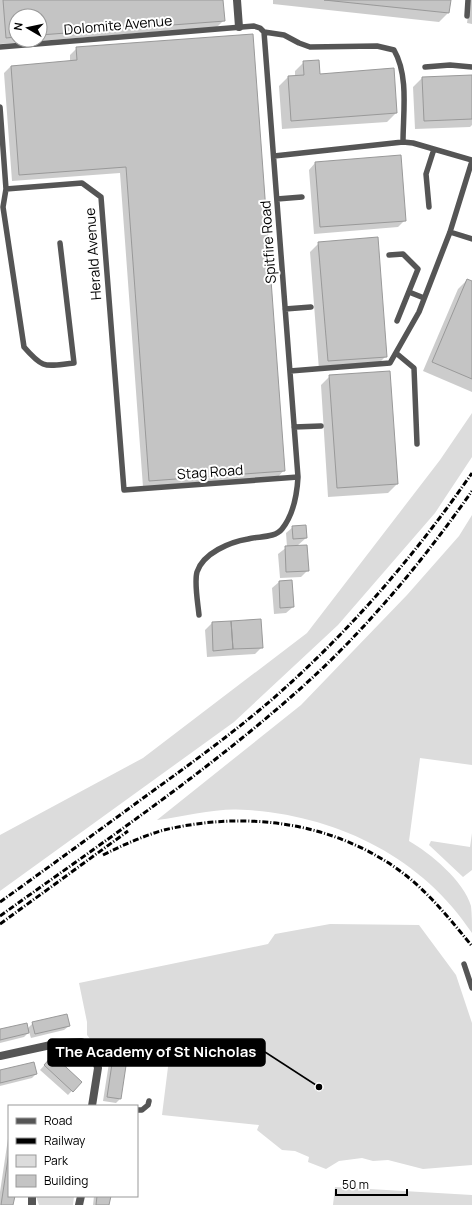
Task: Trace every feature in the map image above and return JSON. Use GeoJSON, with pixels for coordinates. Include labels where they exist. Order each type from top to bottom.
{"type":"FeatureCollection","features":[{"type":"Feature","properties":{"kind":"street"},"geometry":{"type":"LineString","coordinates":[[237,0],[239,27]]}},
{"type":"Feature","properties":{"kind":"street"},"geometry":{"type":"LineString","coordinates":[[0,1056],[60,1044],[82,1042],[92,1047],[98,1068],[94,1105]]}},
{"type":"Feature","properties":{"kind":"lane"},"geometry":{"type":"LineString","coordinates":[[467,16],[468,0]]}},
{"type":"Feature","properties":{"kind":"lane"},"geometry":{"type":"LineString","coordinates":[[239,27],[254,26],[260,28],[264,32],[284,35],[299,44],[310,47],[377,46],[387,47],[394,50],[402,71],[404,142]]}},
{"type":"Feature","properties":{"kind":"lane","name":"Dolomite Avenue"},"geometry":{"type":"LineString","coordinates":[[0,47],[239,27]]}},
{"type":"Feature","properties":{"kind":"lane","name":"Spitfire Road"},"geometry":{"type":"LineString","coordinates":[[199,615],[196,574],[200,564],[209,555],[233,543],[273,535],[282,529],[297,498],[298,477],[264,32]]}},
{"type":"Feature","properties":{"kind":"lane"},"geometry":{"type":"LineString","coordinates":[[425,67],[450,65],[472,68]]}},
{"type":"Feature","properties":{"kind":"lane"},"geometry":{"type":"LineString","coordinates":[[0,107],[6,189],[3,207],[24,347],[37,362],[45,366],[74,363],[60,243]]}},
{"type":"Feature","properties":{"kind":"lane"},"geometry":{"type":"LineString","coordinates":[[274,156],[404,142],[413,143],[472,161],[450,232],[419,312],[390,363],[290,371]]}},
{"type":"Feature","properties":{"kind":"lane"},"geometry":{"type":"LineString","coordinates":[[429,207],[426,174],[434,149]]}},
{"type":"Feature","properties":{"kind":"lane","name":"Herald Avenue"},"geometry":{"type":"LineString","coordinates":[[6,189],[82,183],[101,197],[124,490]]}},
{"type":"Feature","properties":{"kind":"lane"},"geometry":{"type":"LineString","coordinates":[[277,199],[302,197]]}},
{"type":"Feature","properties":{"kind":"lane"},"geometry":{"type":"LineString","coordinates":[[450,232],[472,239]]}},
{"type":"Feature","properties":{"kind":"lane"},"geometry":{"type":"LineString","coordinates":[[389,254],[403,254],[418,269],[397,322]]}},
{"type":"Feature","properties":{"kind":"lane"},"geometry":{"type":"LineString","coordinates":[[409,292],[424,298]]}},
{"type":"Feature","properties":{"kind":"lane"},"geometry":{"type":"LineString","coordinates":[[285,309],[311,307]]}},
{"type":"Feature","properties":{"kind":"lane"},"geometry":{"type":"LineString","coordinates":[[396,353],[414,368],[417,444]]}},
{"type":"Feature","properties":{"kind":"lane"},"geometry":{"type":"LineString","coordinates":[[294,427],[321,426]]}},
{"type":"Feature","properties":{"kind":"lane","name":"Stag Road"},"geometry":{"type":"LineString","coordinates":[[124,490],[298,477]]}},
{"type":"Feature","properties":{"kind":"lane"},"geometry":{"type":"LineString","coordinates":[[464,964],[472,988]]}},
{"type":"Feature","properties":{"kind":"lane"},"geometry":{"type":"LineString","coordinates":[[138,1110],[142,1110],[148,1105],[149,1100]]}},
{"type":"Feature","properties":{"kind":"green space"},"geometry":{"type":"Polygon","coordinates":[[[472,413],[472,457],[435,513],[338,625],[234,722],[0,891],[0,835],[143,758],[307,633],[440,460],[472,413]]]}},
{"type":"Feature","properties":{"kind":"green space"},"geometry":{"type":"Polygon","coordinates":[[[472,515],[472,765],[420,758],[409,841],[436,860],[461,887],[471,906],[472,933],[452,906],[403,862],[375,845],[345,832],[314,821],[281,814],[237,809],[157,820],[301,705],[407,595],[459,536],[472,515]]]}},
{"type":"Feature","properties":{"kind":"green space"},"geometry":{"type":"Polygon","coordinates":[[[472,833],[472,870],[463,877],[429,845],[431,841],[470,847],[472,833]]]}},
{"type":"Feature","properties":{"kind":"green space"},"geometry":{"type":"Polygon","coordinates":[[[330,924],[419,925],[456,975],[472,1023],[472,1165],[423,1169],[388,1160],[373,1161],[362,1158],[339,1161],[326,1169],[308,1162],[309,1157],[295,1151],[282,1150],[257,1130],[259,1125],[162,1115],[169,1059],[116,1051],[103,1055],[87,1035],[87,1022],[79,983],[268,944],[275,934],[330,924]]]}},
{"type":"Feature","properties":{"kind":"green space"},"geometry":{"type":"Polygon","coordinates":[[[335,1187],[472,1195],[472,1205],[333,1205],[335,1187]]]}},
{"type":"Feature","properties":{"kind":"green space"},"geometry":{"type":"Polygon","coordinates":[[[36,1197],[74,1197],[73,1205],[39,1205],[36,1197]]]}},
{"type":"Feature","properties":{"kind":"building"},"geometry":{"type":"Polygon","coordinates":[[[3,0],[223,0],[225,21],[48,34],[48,8],[8,8],[8,38],[6,38],[3,0]]]}},
{"type":"Feature","properties":{"kind":"building"},"geometry":{"type":"Polygon","coordinates":[[[324,0],[451,0],[449,13],[324,0]]]}},
{"type":"Feature","properties":{"kind":"building"},"geometry":{"type":"Polygon","coordinates":[[[253,34],[285,471],[149,481],[126,167],[19,175],[11,66],[77,60],[76,47],[253,34]]]}},
{"type":"Feature","properties":{"kind":"building"},"geometry":{"type":"Polygon","coordinates":[[[319,60],[320,74],[394,68],[397,113],[291,121],[288,76],[304,75],[303,61],[319,60]]]}},
{"type":"Feature","properties":{"kind":"building"},"geometry":{"type":"Polygon","coordinates":[[[472,75],[472,119],[424,121],[422,77],[472,75]]]}},
{"type":"Feature","properties":{"kind":"building"},"geometry":{"type":"Polygon","coordinates":[[[401,155],[406,221],[320,227],[315,162],[401,155]]]}},
{"type":"Feature","properties":{"kind":"building"},"geometry":{"type":"Polygon","coordinates":[[[378,237],[387,357],[328,361],[318,242],[378,237]]]}},
{"type":"Feature","properties":{"kind":"building"},"geometry":{"type":"Polygon","coordinates":[[[467,279],[472,281],[472,379],[432,362],[467,279]]]}},
{"type":"Feature","properties":{"kind":"building"},"geometry":{"type":"Polygon","coordinates":[[[390,371],[398,484],[337,488],[329,375],[390,371]]]}},
{"type":"Feature","properties":{"kind":"building"},"geometry":{"type":"Polygon","coordinates":[[[306,525],[307,538],[293,539],[292,526],[306,525]]]}},
{"type":"Feature","properties":{"kind":"building"},"geometry":{"type":"Polygon","coordinates":[[[307,545],[309,571],[286,572],[285,546],[307,545]]]}},
{"type":"Feature","properties":{"kind":"building"},"geometry":{"type":"Polygon","coordinates":[[[292,580],[294,607],[280,608],[279,581],[292,580]]]}},
{"type":"Feature","properties":{"kind":"building"},"geometry":{"type":"Polygon","coordinates":[[[261,619],[263,648],[233,649],[231,621],[261,619]]]}},
{"type":"Feature","properties":{"kind":"building"},"geometry":{"type":"Polygon","coordinates":[[[231,621],[233,649],[213,651],[212,622],[231,621]]]}},
{"type":"Feature","properties":{"kind":"building"},"geometry":{"type":"Polygon","coordinates":[[[67,1014],[70,1026],[35,1034],[32,1022],[67,1014]]]}},
{"type":"Feature","properties":{"kind":"building"},"geometry":{"type":"Polygon","coordinates":[[[27,1023],[29,1033],[0,1040],[0,1029],[27,1023]]]}},
{"type":"Feature","properties":{"kind":"building"},"geometry":{"type":"Polygon","coordinates":[[[53,1055],[82,1082],[73,1092],[44,1065],[53,1055]]]}},
{"type":"Feature","properties":{"kind":"building"},"geometry":{"type":"Polygon","coordinates":[[[113,1057],[127,1059],[121,1099],[107,1097],[113,1057]]]}},
{"type":"Feature","properties":{"kind":"building"},"geometry":{"type":"Polygon","coordinates":[[[34,1062],[37,1074],[0,1083],[0,1070],[34,1062]]]}},
{"type":"Feature","properties":{"kind":"building"},"geometry":{"type":"Polygon","coordinates":[[[8,1159],[8,1197],[15,1197],[13,1205],[1,1205],[8,1159]]]}},
{"type":"Feature","properties":{"kind":"building"},"geometry":{"type":"Polygon","coordinates":[[[97,1197],[111,1197],[109,1205],[96,1205],[97,1197]]]}},
{"type":"Feature","properties":{"kind":"railway"},"geometry":{"type":"LineString","coordinates":[[0,902],[218,743],[286,687],[362,612],[408,558],[472,473]]}},
{"type":"Feature","properties":{"kind":"railway"},"geometry":{"type":"LineString","coordinates":[[0,916],[186,782],[257,726],[292,696],[342,649],[388,599],[432,546],[472,491]]}},
{"type":"Feature","properties":{"kind":"railway"},"geometry":{"type":"LineString","coordinates":[[103,855],[156,832],[194,824],[224,821],[255,821],[284,824],[314,830],[370,852],[407,876],[446,915],[472,946]]}},
{"type":"Feature","properties":{"kind":"railway"},"geometry":{"type":"LineString","coordinates":[[0,924],[128,831]]}},
{"type":"Feature","properties":{"kind":"place","name":"The Academy of St Nicholas"},"geometry":{"type":"Point","coordinates":[319,1087]}}]}
